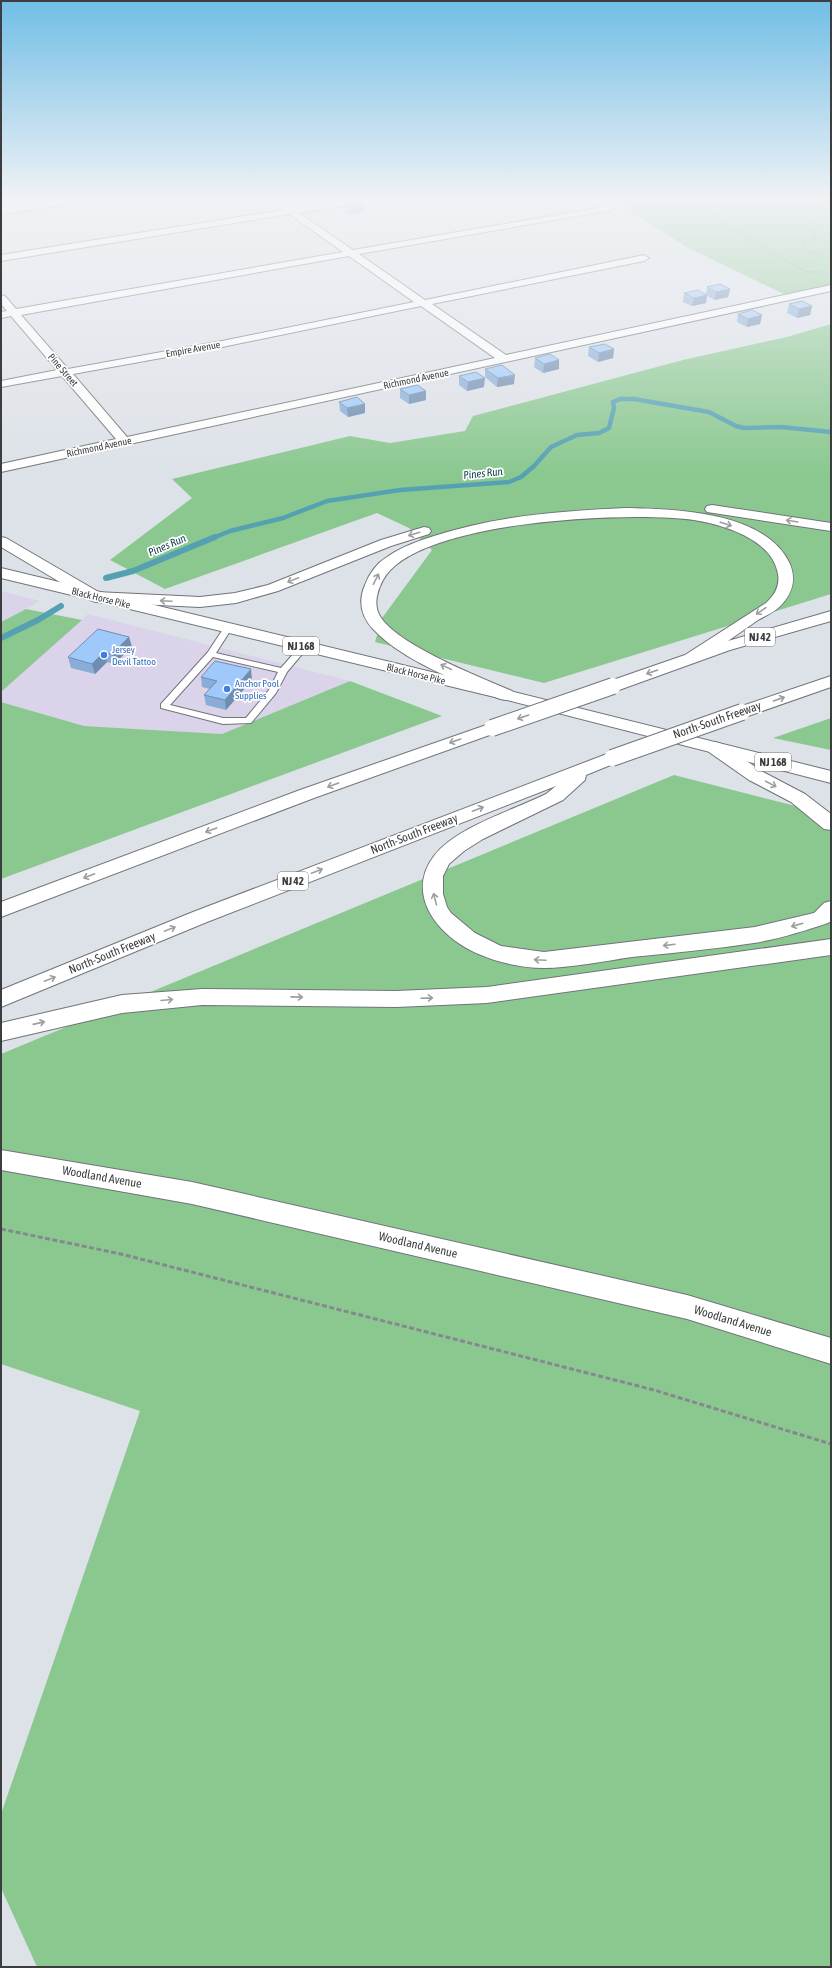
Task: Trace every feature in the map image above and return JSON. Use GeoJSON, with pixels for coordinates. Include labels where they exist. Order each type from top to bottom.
{"type":"FeatureCollection","features":[{"type":"Feature","properties":{"kind":"main road"},"geometry":{"type":"LineString","coordinates":[[1,541],[96,597],[200,602],[236,598],[272,588],[386,543],[433,528],[532,510],[584,505],[634,504],[691,507],[831,527]]}},
{"type":"Feature","properties":{"kind":"main road"},"geometry":{"type":"LineString","coordinates":[[506,696],[409,650],[384,631],[370,613],[368,596],[376,576],[392,559],[415,547],[448,536],[498,525],[564,516],[622,513],[668,514],[709,519],[729,525],[762,540],[775,551],[783,563],[786,585],[776,601],[689,660]]}},
{"type":"Feature","properties":{"kind":"main road","name":"Black Horse Pike"},"geometry":{"type":"LineString","coordinates":[[1,573],[831,777]]}},
{"type":"Feature","properties":{"kind":"main road","name":"NJ 42"},"geometry":{"type":"LineString","coordinates":[[1,910],[416,754],[689,660],[831,616]]}},
{"type":"Feature","properties":{"kind":"main road","name":"North-South Freeway"},"geometry":{"type":"LineString","coordinates":[[1,999],[207,914],[612,758],[831,681]]}},
{"type":"Feature","properties":{"kind":"main road"},"geometry":{"type":"LineString","coordinates":[[715,748],[756,776],[798,798],[831,824]]}},
{"type":"Feature","properties":{"kind":"main road"},"geometry":{"type":"LineString","coordinates":[[587,768],[553,798],[487,828],[441,858],[432,875],[433,891],[438,912],[457,932],[474,945],[510,957],[544,960],[755,935],[796,926],[821,918],[831,908]]}},
{"type":"Feature","properties":{"kind":"main road"},"geometry":{"type":"LineString","coordinates":[[1,1032],[122,1004],[202,997],[396,999],[486,995],[831,947]]}},
{"type":"Feature","properties":{"kind":"street"},"geometry":{"type":"LineString","coordinates":[[1,315],[134,291]]}},
{"type":"Feature","properties":{"kind":"street"},"geometry":{"type":"LineString","coordinates":[[406,291],[504,360]]}},
{"type":"Feature","properties":{"kind":"street","name":"Empire Avenue"},"geometry":{"type":"LineString","coordinates":[[1,384],[222,344],[478,291]]}},
{"type":"Feature","properties":{"kind":"street","name":"Richmond Avenue"},"geometry":{"type":"LineString","coordinates":[[1,468],[818,291]]}},
{"type":"Feature","properties":{"kind":"street","name":"Pine Street"},"geometry":{"type":"LineString","coordinates":[[1,298],[124,441]]}},
{"type":"Feature","properties":{"kind":"street","name":"Woodland Avenue"},"geometry":{"type":"LineString","coordinates":[[1,1160],[192,1193],[664,1301],[831,1351]]}},
{"type":"Feature","properties":{"kind":"lane"},"geometry":{"type":"LineString","coordinates":[[228,628],[211,654],[164,706],[223,721],[248,721],[273,692],[283,671],[304,647]]}},
{"type":"Feature","properties":{"kind":"lane"},"geometry":{"type":"LineString","coordinates":[[211,654],[283,671]]}},
{"type":"Feature","properties":{"kind":"path"},"geometry":{"type":"LineString","coordinates":[[1,1229],[120,1254],[654,1390],[831,1444]]}},
{"type":"Feature","properties":{"kind":"shaded area"},"geometry":{"type":"Polygon","coordinates":[[[1,591],[40,601],[1,622],[1,591]]]}},
{"type":"Feature","properties":{"kind":"shaded area"},"geometry":{"type":"Polygon","coordinates":[[[88,614],[350,681],[222,734],[84,726],[1,702],[1,692],[88,614]]]}},
{"type":"Feature","properties":{"kind":"green space"},"geometry":{"type":"Polygon","coordinates":[[[777,291],[801,291],[784,294],[777,291]]]}},
{"type":"Feature","properties":{"kind":"green space"},"geometry":{"type":"Polygon","coordinates":[[[831,324],[831,594],[544,683],[375,642],[382,618],[432,550],[409,528],[377,513],[165,589],[110,560],[192,498],[172,479],[350,436],[390,443],[465,431],[473,416],[683,360],[787,337],[831,324]]]}},
{"type":"Feature","properties":{"kind":"green space"},"geometry":{"type":"Polygon","coordinates":[[[26,609],[82,620],[1,692],[1,622],[26,609]]]}},
{"type":"Feature","properties":{"kind":"green space"},"geometry":{"type":"Polygon","coordinates":[[[350,681],[442,716],[1,879],[1,702],[84,726],[222,734],[350,681]]]}},
{"type":"Feature","properties":{"kind":"green space"},"geometry":{"type":"Polygon","coordinates":[[[831,718],[831,750],[773,738],[831,718]]]}},
{"type":"Feature","properties":{"kind":"green space"},"geometry":{"type":"Polygon","coordinates":[[[674,775],[831,815],[831,1967],[37,1967],[1,1888],[1,1814],[140,1411],[1,1364],[1,1054],[674,775]]]}},
{"type":"Feature","properties":{"kind":"building"},"geometry":{"type":"Polygon","coordinates":[[[700,291],[707,295],[694,298],[684,293],[700,291]]]}},
{"type":"Feature","properties":{"kind":"building"},"geometry":{"type":"Polygon","coordinates":[[[802,301],[812,306],[799,309],[789,304],[802,301]]]}},
{"type":"Feature","properties":{"kind":"building"},"geometry":{"type":"Polygon","coordinates":[[[752,310],[762,315],[748,319],[738,314],[752,310]]]}},
{"type":"Feature","properties":{"kind":"building"},"geometry":{"type":"Polygon","coordinates":[[[605,344],[614,349],[599,353],[589,347],[605,344]]]}},
{"type":"Feature","properties":{"kind":"building"},"geometry":{"type":"Polygon","coordinates":[[[550,354],[559,360],[544,364],[535,358],[550,354]]]}},
{"type":"Feature","properties":{"kind":"building"},"geometry":{"type":"Polygon","coordinates":[[[502,365],[515,375],[498,378],[485,369],[502,365]]]}},
{"type":"Feature","properties":{"kind":"building"},"geometry":{"type":"Polygon","coordinates":[[[476,372],[485,378],[468,382],[459,376],[476,372]]]}},
{"type":"Feature","properties":{"kind":"building"},"geometry":{"type":"Polygon","coordinates":[[[417,385],[426,391],[409,395],[400,389],[417,385]]]}},
{"type":"Feature","properties":{"kind":"building"},"geometry":{"type":"Polygon","coordinates":[[[357,397],[365,404],[347,408],[339,402],[357,397]]]}},
{"type":"Feature","properties":{"kind":"building"},"geometry":{"type":"Polygon","coordinates":[[[98,629],[129,637],[112,654],[104,652],[92,664],[68,657],[98,629]]]}},
{"type":"Feature","properties":{"kind":"building"},"geometry":{"type":"Polygon","coordinates":[[[215,661],[251,669],[225,700],[204,695],[217,681],[201,677],[215,661]]]}},
{"type":"Feature","properties":{"kind":"waterway","name":"Pines Run"},"geometry":{"type":"LineString","coordinates":[[213,538],[230,531],[283,518],[327,501],[400,490],[509,482],[521,477],[534,466],[551,447],[577,435],[599,433],[609,428],[614,408],[613,402],[620,399],[634,399],[709,412],[736,426],[744,428],[781,427],[831,432]]}},
{"type":"Feature","properties":{"kind":"waterway","name":"Pines Run"},"geometry":{"type":"LineString","coordinates":[[106,578],[133,571],[215,537]]}},
{"type":"Feature","properties":{"kind":"waterway","name":"Pines Run"},"geometry":{"type":"LineString","coordinates":[[1,638],[38,620],[61,606]]}},
{"type":"Feature","properties":{"kind":"place","name":"Jersey Devil Tattoo"},"geometry":{"type":"Point","coordinates":[104,655]}},
{"type":"Feature","properties":{"kind":"place","name":"Anchor Pool Supplies"},"geometry":{"type":"Point","coordinates":[227,689]}}]}
